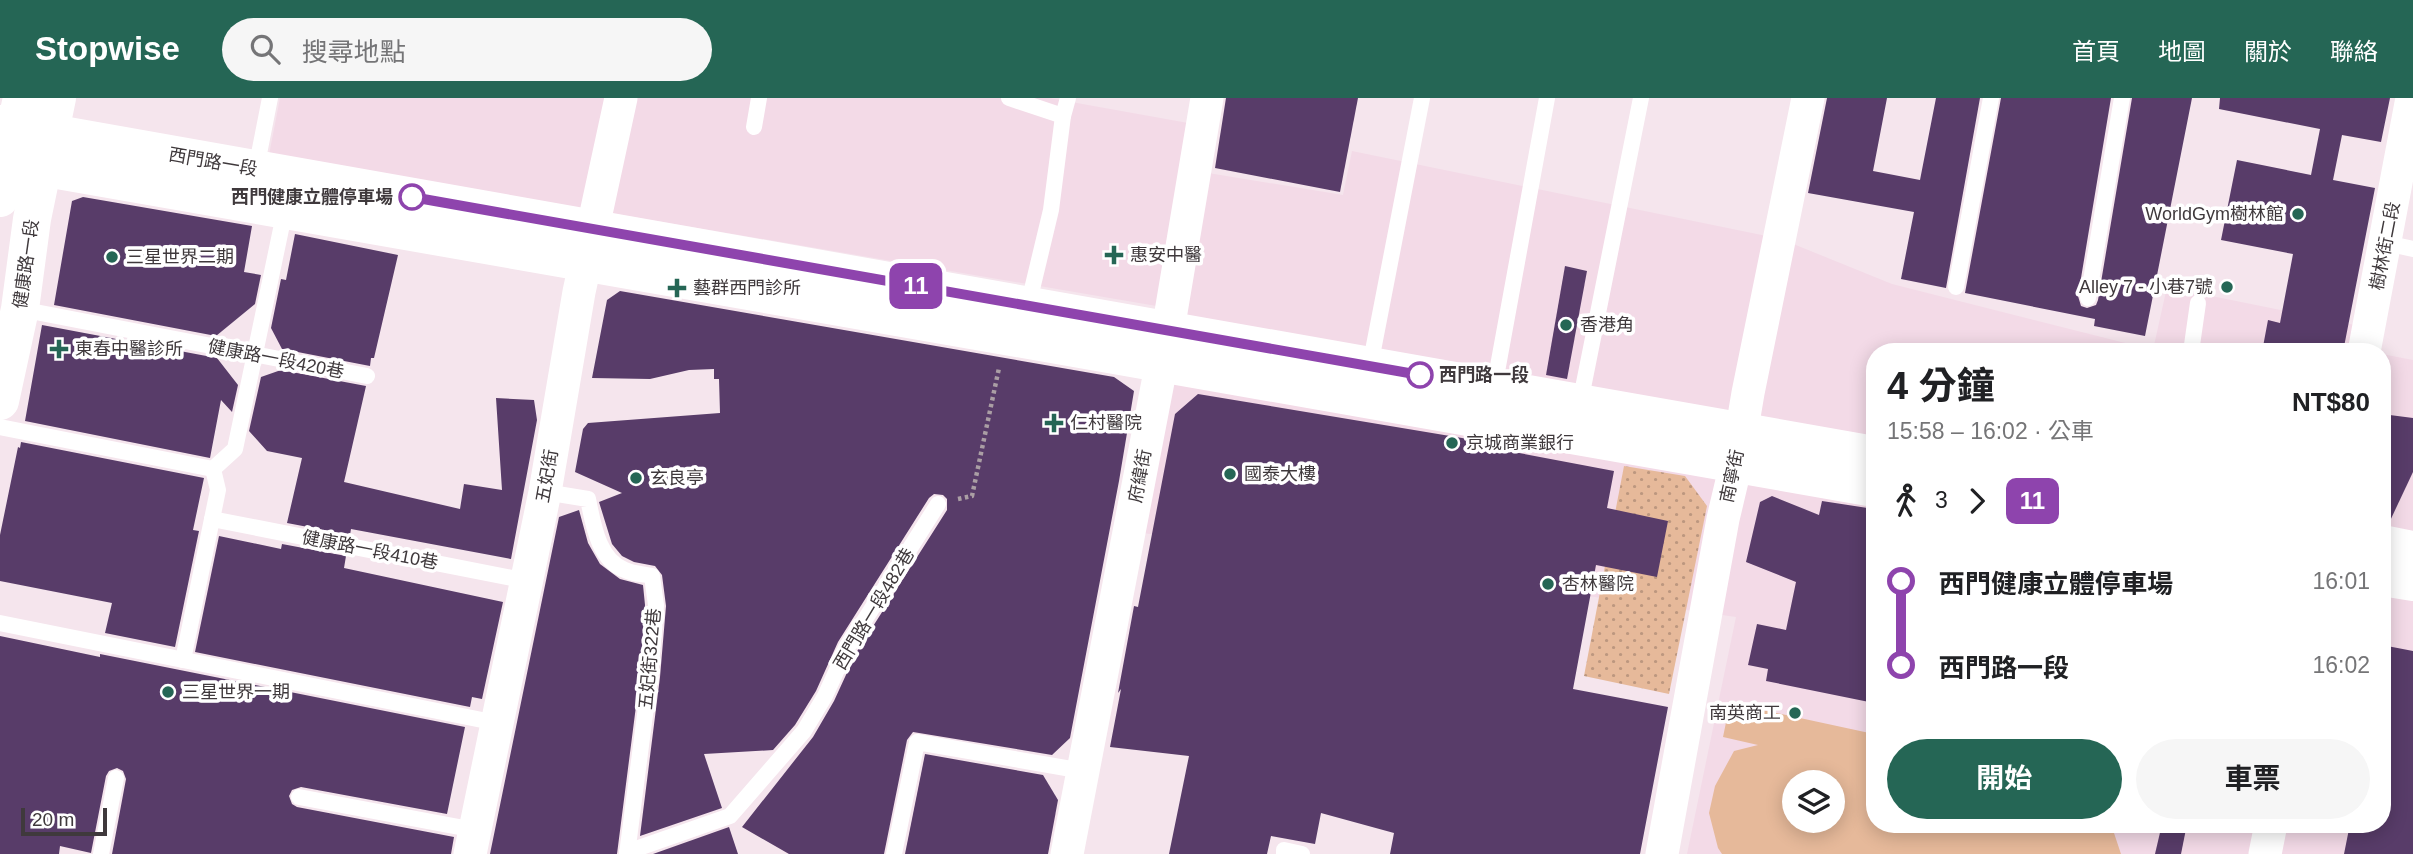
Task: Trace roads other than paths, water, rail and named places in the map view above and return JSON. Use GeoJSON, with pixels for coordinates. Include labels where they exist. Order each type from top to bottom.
{"type":"FeatureCollection","features":[{"type":"Feature","properties":{"kind":"street","name":"五妃街"},"geometry":{"type":"LineString","coordinates":[[472,842],[545,492],[589,246],[621,98]]}},
{"type":"Feature","properties":{"kind":"street","name":"府緯街"},"geometry":{"type":"LineString","coordinates":[[1068,854],[1165,347],[1207,98]]}},
{"type":"Feature","properties":{"kind":"street","name":"南寧街"},"geometry":{"type":"LineString","coordinates":[[1662,854],[1723,519],[1808,98]]}},
{"type":"Feature","properties":{"kind":"street","name":"樹林街二段"},"geometry":{"type":"LineString","coordinates":[[2367,343],[2399,246],[2412,98]]}},
{"type":"Feature","properties":{"kind":"street","name":"西門路一段"},"geometry":{"type":"LineString","coordinates":[[24,134],[256,169],[589,246],[1006,336],[1370,366],[1580,403],[1866,486]]}},
{"type":"Feature","properties":{"kind":"street","name":"西門路一段"},"geometry":{"type":"LineString","coordinates":[[24,134],[285,210],[589,246],[1028,306],[1165,347],[1739,448],[1866,455]]}},
{"type":"Feature","properties":{"kind":"street"},"geometry":{"type":"LineString","coordinates":[[0,198],[24,134]]}},
{"type":"Feature","properties":{"kind":"street","name":"健康路一段"},"geometry":{"type":"LineString","coordinates":[[0,401],[20,309],[32,219],[24,134]]}},
{"type":"Feature","properties":{"kind":"street"},"geometry":{"type":"LineString","coordinates":[[2391,546],[2413,550]]}},
{"type":"Feature","properties":{"kind":"street"},"geometry":{"type":"LineString","coordinates":[[2391,578],[2413,582]]}},
{"type":"Feature","properties":{"kind":"street"},"geometry":{"type":"LineString","coordinates":[[2265,854],[2269,833]]}},
{"type":"Feature","properties":{"kind":"lane"},"geometry":{"type":"LineString","coordinates":[[256,169],[271,98]]}},
{"type":"Feature","properties":{"kind":"lane"},"geometry":{"type":"LineString","coordinates":[[754,128],[759,98]]}},
{"type":"Feature","properties":{"kind":"lane"},"geometry":{"type":"LineString","coordinates":[[1009,98],[1063,116]]}},
{"type":"Feature","properties":{"kind":"lane"},"geometry":{"type":"LineString","coordinates":[[1028,306],[1051,210],[1063,116],[1068,98]]}},
{"type":"Feature","properties":{"kind":"lane"},"geometry":{"type":"LineString","coordinates":[[1370,366],[1422,98]]}},
{"type":"Feature","properties":{"kind":"lane"},"geometry":{"type":"LineString","coordinates":[[1494,388],[1547,98]]}},
{"type":"Feature","properties":{"kind":"lane"},"geometry":{"type":"LineString","coordinates":[[1580,403],[1641,98]]}},
{"type":"Feature","properties":{"kind":"lane"},"geometry":{"type":"LineString","coordinates":[[1956,287],[1991,98]]}},
{"type":"Feature","properties":{"kind":"lane"},"geometry":{"type":"LineString","coordinates":[[2088,298],[2122,98]]}},
{"type":"Feature","properties":{"kind":"lane"},"geometry":{"type":"LineString","coordinates":[[213,469],[235,449],[285,210]]}},
{"type":"Feature","properties":{"kind":"lane"},"geometry":{"type":"LineString","coordinates":[[2193,343],[2198,303]]}},
{"type":"Feature","properties":{"kind":"lane","name":"健康路一段420巷"},"geometry":{"type":"LineString","coordinates":[[20,309],[367,376]]}},
{"type":"Feature","properties":{"kind":"lane"},"geometry":{"type":"LineString","coordinates":[[0,427],[213,469]]}},
{"type":"Feature","properties":{"kind":"lane"},"geometry":{"type":"LineString","coordinates":[[183,660],[218,490],[213,469]]}},
{"type":"Feature","properties":{"kind":"lane","name":"五妃街322巷"},"geometry":{"type":"LineString","coordinates":[[545,492],[589,499],[595,536],[608,557],[623,570],[652,576],[656,605],[650,676],[627,853]]}},
{"type":"Feature","properties":{"kind":"lane","name":"西門路一段482巷"},"geometry":{"type":"LineString","coordinates":[[627,853],[730,816],[804,731],[825,696],[847,648],[938,504]]}},
{"type":"Feature","properties":{"kind":"lane","name":"健康路一段410巷"},"geometry":{"type":"LineString","coordinates":[[212,519],[527,581]]}},
{"type":"Feature","properties":{"kind":"lane"},"geometry":{"type":"LineString","coordinates":[[0,622],[497,723]]}},
{"type":"Feature","properties":{"kind":"lane"},"geometry":{"type":"LineString","coordinates":[[894,854],[917,742],[1083,771]]}},
{"type":"Feature","properties":{"kind":"lane"},"geometry":{"type":"LineString","coordinates":[[101,854],[116,778]]}},
{"type":"Feature","properties":{"kind":"lane"},"geometry":{"type":"LineString","coordinates":[[299,797],[472,842]]}},
{"type":"Feature","properties":{"kind":"lane"},"geometry":{"type":"LineString","coordinates":[[1284,852],[1302,854]]}},
{"type":"Feature","properties":{"kind":"place","name":"西門健康立體停車場"},"geometry":{"type":"Point","coordinates":[412,197]}},
{"type":"Feature","properties":{"kind":"place","name":"WorldGym樹林館"},"geometry":{"type":"Point","coordinates":[2298,214]}},
{"type":"Feature","properties":{"kind":"place","name":"惠安中醫"},"geometry":{"type":"Point","coordinates":[1114,255]}},
{"type":"Feature","properties":{"kind":"place","name":"三星世界二期"},"geometry":{"type":"Point","coordinates":[112,257]}},
{"type":"Feature","properties":{"kind":"place","name":"Alley 7 - 小巷7號"},"geometry":{"type":"Point","coordinates":[2227,287]}},
{"type":"Feature","properties":{"kind":"place","name":"藝群西門診所"},"geometry":{"type":"Point","coordinates":[677,288]}},
{"type":"Feature","properties":{"kind":"place","name":"香港角"},"geometry":{"type":"Point","coordinates":[1566,325]}},
{"type":"Feature","properties":{"kind":"place","name":"東春中醫診所"},"geometry":{"type":"Point","coordinates":[59,349]}},
{"type":"Feature","properties":{"kind":"place","name":"西門路一段"},"geometry":{"type":"Point","coordinates":[1420,375]}},
{"type":"Feature","properties":{"kind":"place","name":"仁村醫院"},"geometry":{"type":"Point","coordinates":[1054,423]}},
{"type":"Feature","properties":{"kind":"place","name":"京城商業銀行"},"geometry":{"type":"Point","coordinates":[1452,443]}},
{"type":"Feature","properties":{"kind":"place","name":"國泰大樓"},"geometry":{"type":"Point","coordinates":[1230,474]}},
{"type":"Feature","properties":{"kind":"place","name":"玄良亭"},"geometry":{"type":"Point","coordinates":[636,478]}},
{"type":"Feature","properties":{"kind":"place","name":"杏林醫院"},"geometry":{"type":"Point","coordinates":[1548,584]}},
{"type":"Feature","properties":{"kind":"place","name":"三星世界一期"},"geometry":{"type":"Point","coordinates":[168,692]}},
{"type":"Feature","properties":{"kind":"place","name":"南英商工"},"geometry":{"type":"Point","coordinates":[1795,713]}}]}
